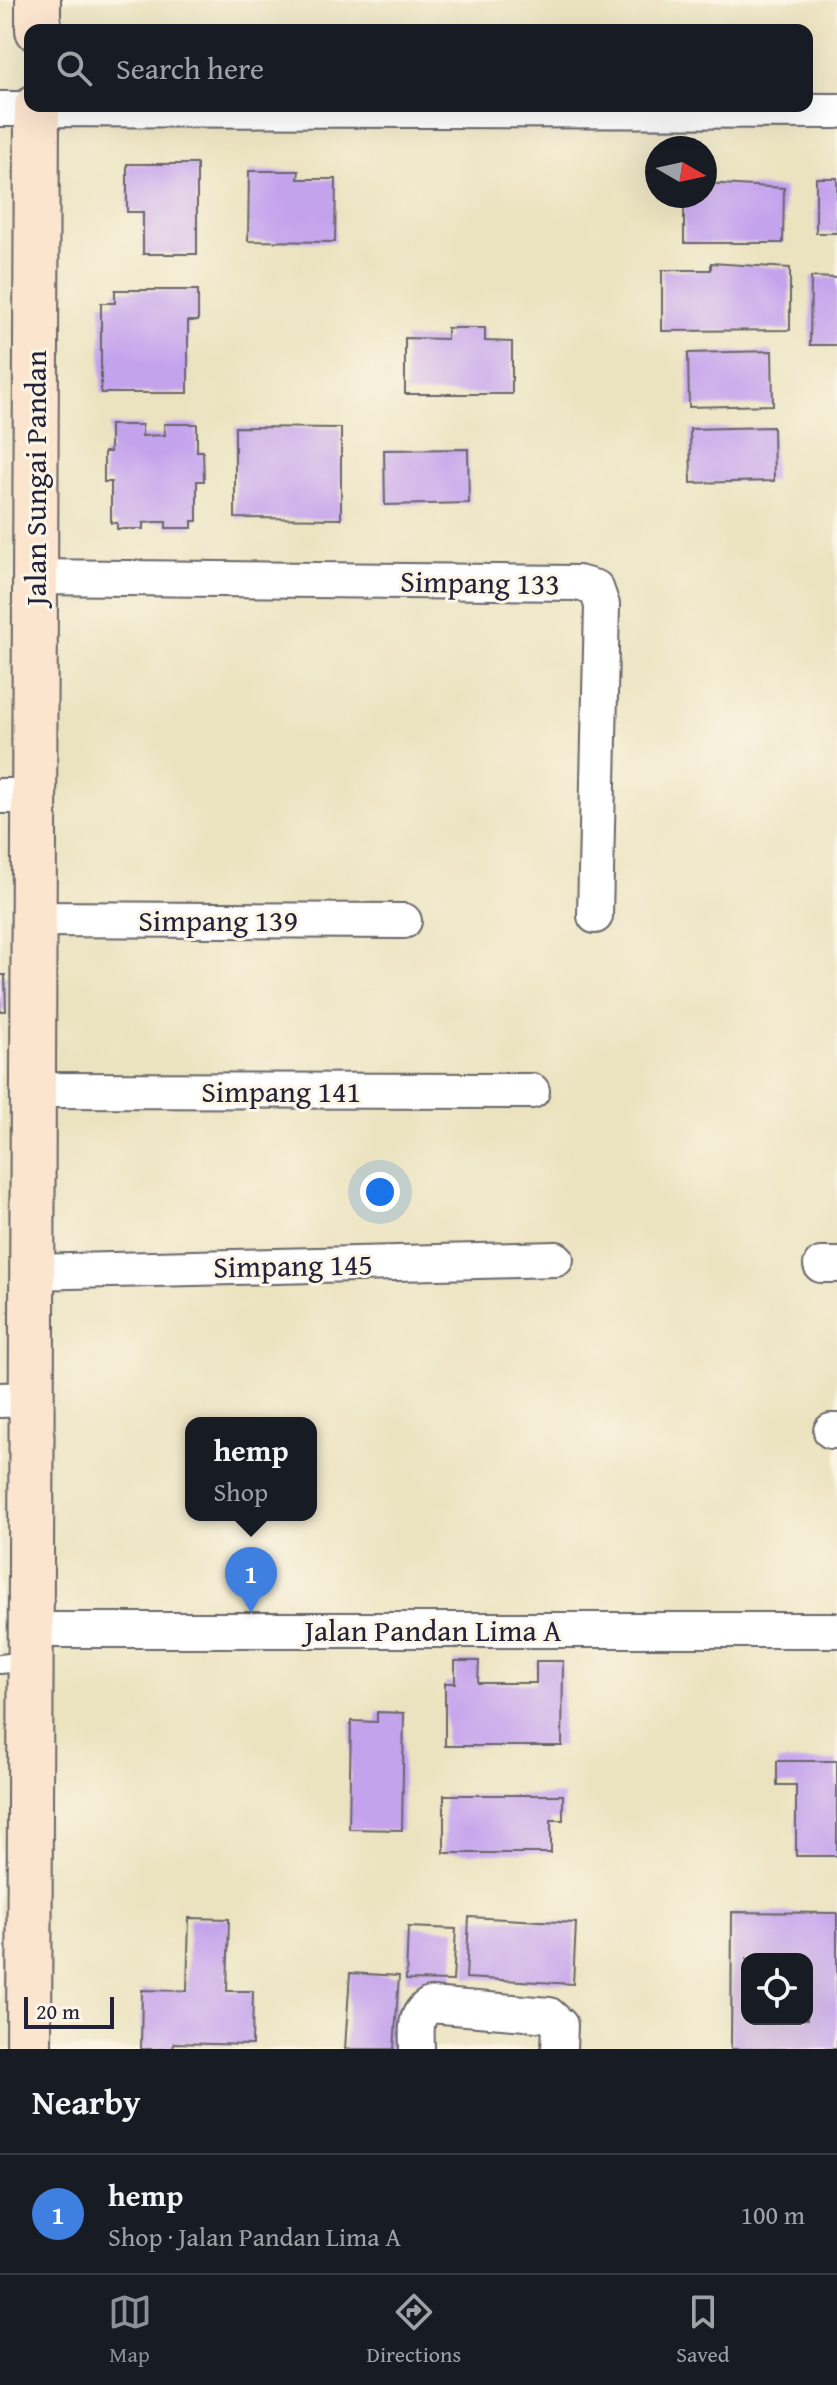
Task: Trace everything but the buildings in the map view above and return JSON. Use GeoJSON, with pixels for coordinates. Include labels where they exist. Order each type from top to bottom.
{"type":"FeatureCollection","features":[{"type":"Feature","properties":{"kind":"street"},"geometry":{"type":"LineString","coordinates":[[38,0],[38,24]]}},
{"type":"Feature","properties":{"kind":"street"},"geometry":{"type":"LineString","coordinates":[[813,111],[837,111]]}},
{"type":"Feature","properties":{"kind":"street","name":"Jalan Sungai Pandan"},"geometry":{"type":"LineString","coordinates":[[25,112],[35,577],[16,796],[31,919],[30,1272],[15,1400],[19,1651],[14,1956],[29,2049]]}},
{"type":"Feature","properties":{"kind":"street","name":"Simpang 133"},"geometry":{"type":"LineString","coordinates":[[35,577],[578,583],[596,588],[602,605],[595,916]]}},
{"type":"Feature","properties":{"kind":"street","name":"Simpang 139"},"geometry":{"type":"LineString","coordinates":[[31,919],[404,921]]}},
{"type":"Feature","properties":{"kind":"street","name":"Simpang 141"},"geometry":{"type":"LineString","coordinates":[[30,1090],[532,1091]]}},
{"type":"Feature","properties":{"kind":"street","name":"Simpang 145"},"geometry":{"type":"LineString","coordinates":[[30,1272],[556,1259]]}},
{"type":"Feature","properties":{"kind":"street","name":"Jalan Pandan Lima A"},"geometry":{"type":"LineString","coordinates":[[19,1651],[837,1630]]}},
{"type":"Feature","properties":{"kind":"street"},"geometry":{"type":"LineString","coordinates":[[417,2049],[417,2021],[422,2010],[430,2005],[549,2015],[560,2025],[559,2049]]}},
{"type":"Feature","properties":{"kind":"place","name":"hemp"},"geometry":{"type":"Point","coordinates":[251,1613]}}]}
